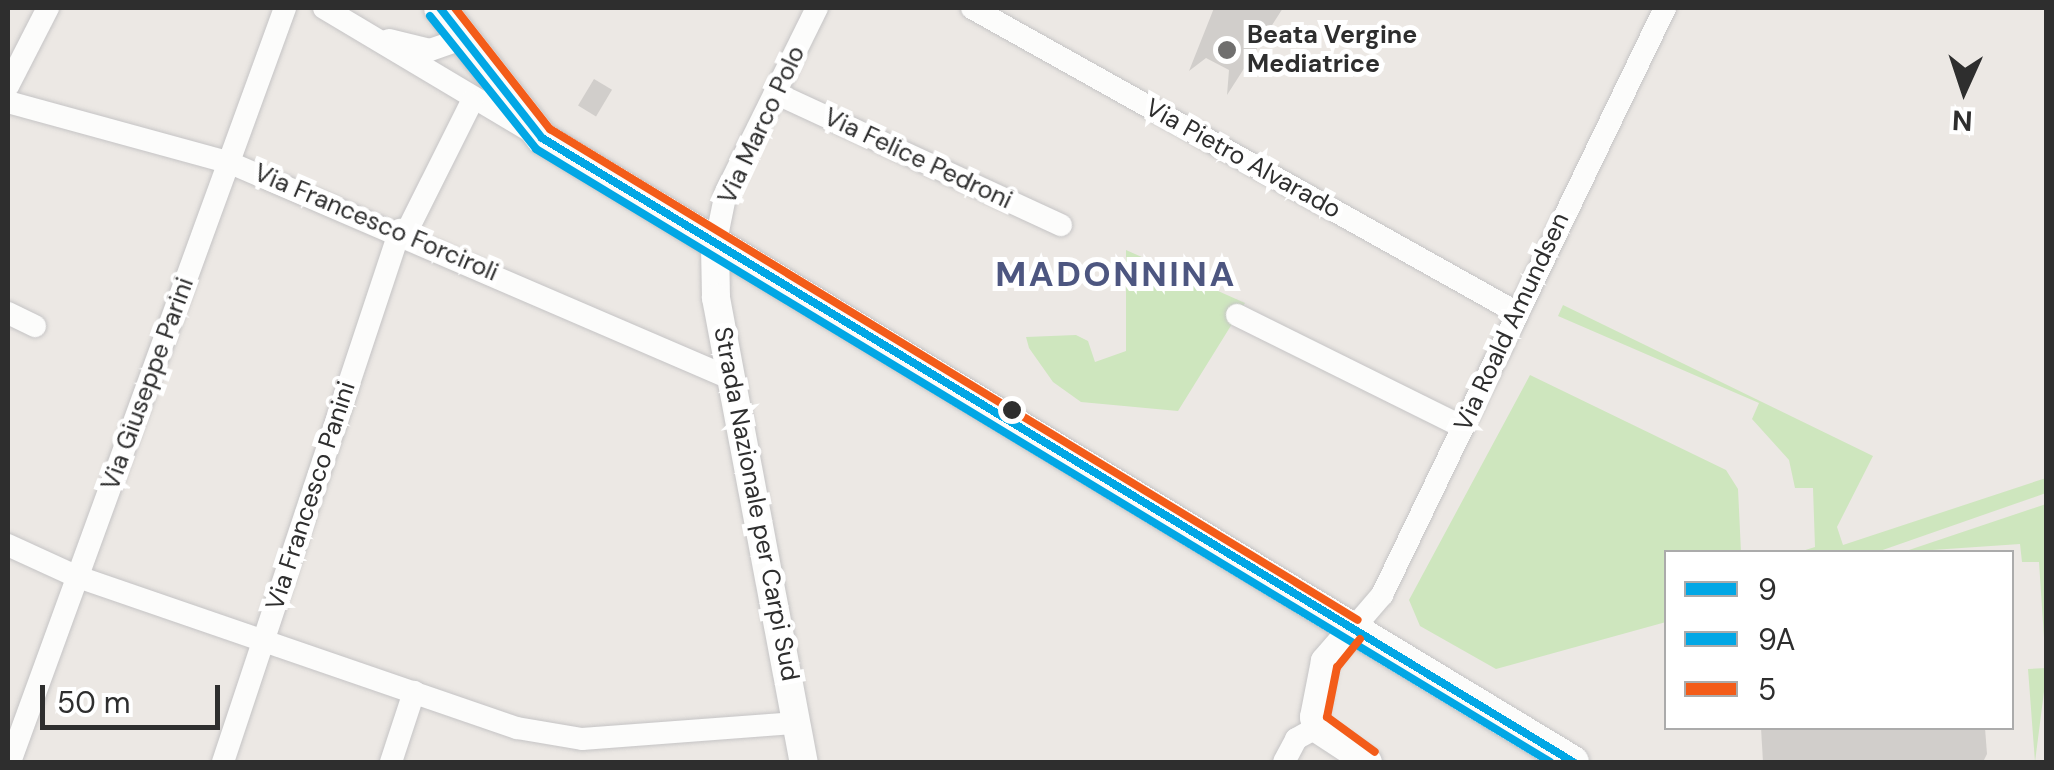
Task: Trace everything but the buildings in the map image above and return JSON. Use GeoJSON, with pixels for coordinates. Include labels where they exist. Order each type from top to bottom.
{"type":"FeatureCollection","features":[{"type":"Feature","properties":{"kind":"main road"},"geometry":{"type":"LineString","coordinates":[[440,8],[459,40],[542,138],[1572,762]]}},
{"type":"Feature","properties":{"kind":"street"},"geometry":{"type":"LineString","coordinates":[[8,86],[48,8]]}},
{"type":"Feature","properties":{"kind":"street","name":"Via Giuseppe Parini"},"geometry":{"type":"LineString","coordinates":[[10,762],[285,8]]}},
{"type":"Feature","properties":{"kind":"street"},"geometry":{"type":"LineString","coordinates":[[326,8],[402,48],[430,50],[459,40]]}},
{"type":"Feature","properties":{"kind":"street"},"geometry":{"type":"LineString","coordinates":[[326,8],[472,102],[542,138]]}},
{"type":"Feature","properties":{"kind":"street","name":"Via Marco Polo"},"geometry":{"type":"LineString","coordinates":[[715,246],[726,192],[817,8]]}},
{"type":"Feature","properties":{"kind":"street","name":"Via Pietro Alvarado"},"geometry":{"type":"LineString","coordinates":[[972,8],[1013,18],[1514,311]]}},
{"type":"Feature","properties":{"kind":"street","name":"Via Roald Amundsen"},"geometry":{"type":"LineString","coordinates":[[1351,631],[1382,595],[1514,311],[1664,8]]}},
{"type":"Feature","properties":{"kind":"street","name":"Via Felice Pedroni"},"geometry":{"type":"LineString","coordinates":[[776,93],[1061,225]]}},
{"type":"Feature","properties":{"kind":"street","name":"Via Francesco Forciroli"},"geometry":{"type":"LineString","coordinates":[[8,102],[228,162],[403,231],[732,379]]}},
{"type":"Feature","properties":{"kind":"street","name":"Via Francesco Panini"},"geometry":{"type":"LineString","coordinates":[[223,762],[403,231],[472,102]]}},
{"type":"Feature","properties":{"kind":"street","name":"Strada Nazionale per Carpi Sud"},"geometry":{"type":"LineString","coordinates":[[715,246],[713,275],[804,762]]}},
{"type":"Feature","properties":{"kind":"street"},"geometry":{"type":"LineString","coordinates":[[8,313],[36,326]]}},
{"type":"Feature","properties":{"kind":"street"},"geometry":{"type":"LineString","coordinates":[[1238,316],[1463,426]]}},
{"type":"Feature","properties":{"kind":"street"},"geometry":{"type":"LineString","coordinates":[[8,545],[78,577],[517,728],[582,739],[796,723]]}},
{"type":"Feature","properties":{"kind":"street"},"geometry":{"type":"LineString","coordinates":[[1316,728],[1324,662],[1351,631]]}},
{"type":"Feature","properties":{"kind":"street"},"geometry":{"type":"LineString","coordinates":[[392,762],[414,692]]}},
{"type":"Feature","properties":{"kind":"street"},"geometry":{"type":"LineString","coordinates":[[1284,762],[1296,739],[1316,728]]}},
{"type":"Feature","properties":{"kind":"street"},"geometry":{"type":"LineString","coordinates":[[1316,728],[1368,762]]}},
{"type":"Feature","properties":{"kind":"street"},"geometry":{"type":"LineString","coordinates":[[574,762],[582,739]]}},
{"type":"Feature","properties":{"kind":"green space"},"geometry":{"type":"Polygon","coordinates":[[[1126,250],[1245,303],[1178,411],[1081,402],[1053,382],[1029,348],[1026,337],[1076,335],[1088,341],[1095,362],[1126,351],[1126,250]]]}},
{"type":"Feature","properties":{"kind":"green space"},"geometry":{"type":"Polygon","coordinates":[[[1563,305],[1873,456],[1837,527],[1843,545],[2046,478],[2046,493],[1883,550],[1805,550],[1815,547],[1813,488],[1795,488],[1789,460],[1752,419],[1759,403],[1558,316],[1563,305]]]}},
{"type":"Feature","properties":{"kind":"green space"},"geometry":{"type":"Polygon","coordinates":[[[1530,375],[1726,470],[1738,489],[1741,550],[1664,550],[1664,623],[1496,669],[1420,626],[1409,600],[1530,375]]]}},
{"type":"Feature","properties":{"kind":"green space"},"geometry":{"type":"Polygon","coordinates":[[[2046,504],[2046,668],[2039,562],[2022,562],[2020,544],[1909,550],[2046,504]]]}},
{"type":"Feature","properties":{"kind":"green space"},"geometry":{"type":"Polygon","coordinates":[[[2046,668],[2046,676],[2035,762],[2028,669],[2046,668]]]}},
{"type":"Feature","properties":{"kind":"transit line","name":"9"},"geometry":{"type":"LineString","coordinates":[[440,8],[542,138],[1573,762]]}},
{"type":"Feature","properties":{"kind":"transit line","name":"5"},"geometry":{"type":"LineString","coordinates":[[455,8],[550,129],[1358,620]]}},
{"type":"Feature","properties":{"kind":"transit line","name":"9A"},"geometry":{"type":"LineString","coordinates":[[430,16],[536,149],[1550,762]]}},
{"type":"Feature","properties":{"kind":"transit line","name":"5"},"geometry":{"type":"LineString","coordinates":[[1360,639],[1337,667],[1327,717],[1375,752]]}},
{"type":"Feature","properties":{"kind":"place","name":"Beata Vergine Mediatrice"},"geometry":{"type":"Point","coordinates":[1227,50]}},
{"type":"Feature","properties":{"kind":"district","name":"MADONNINA"},"geometry":{"type":"Point","coordinates":[1116,274]}}]}
